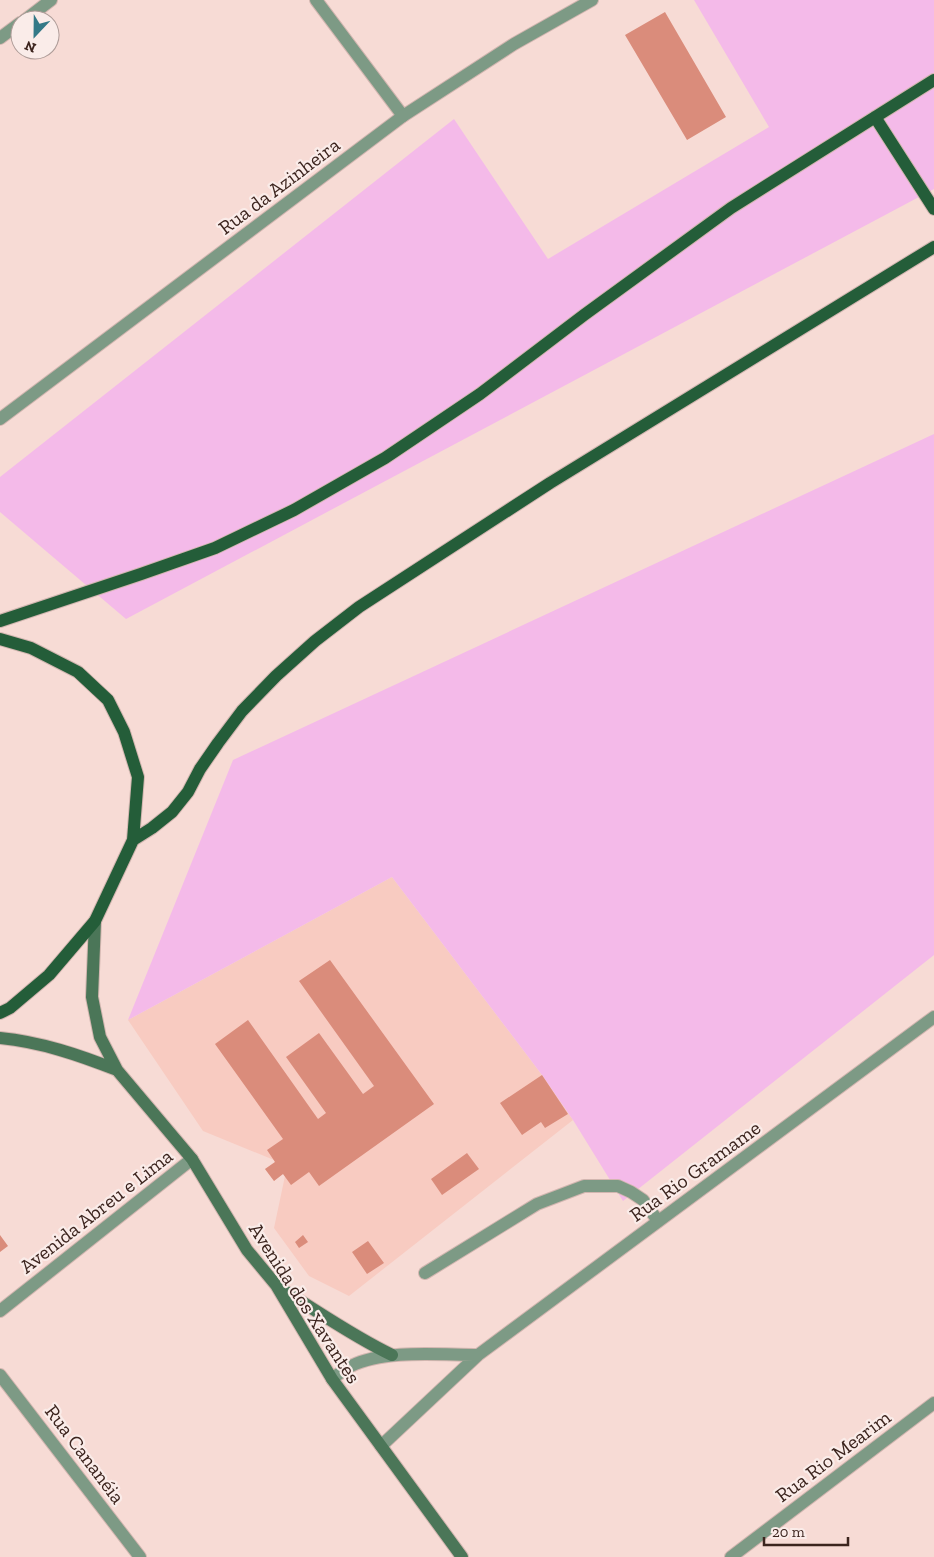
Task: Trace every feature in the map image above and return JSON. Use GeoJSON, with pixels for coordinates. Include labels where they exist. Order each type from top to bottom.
{"type":"FeatureCollection","features":[{"type":"Feature","properties":{"kind":"main road"},"geometry":{"type":"LineString","coordinates":[[0,621],[215,548],[294,510],[385,458],[480,394],[584,314],[731,208],[934,80]]}},
{"type":"Feature","properties":{"kind":"main road"},"geometry":{"type":"LineString","coordinates":[[875,117],[934,209]]}},
{"type":"Feature","properties":{"kind":"main road"},"geometry":{"type":"LineString","coordinates":[[133,840],[172,812],[188,792],[200,769],[242,711],[276,676],[315,641],[359,607],[550,483],[934,247]]}},
{"type":"Feature","properties":{"kind":"main road"},"geometry":{"type":"LineString","coordinates":[[0,640],[31,648],[78,672],[108,700],[124,732],[138,777],[133,840],[95,921],[49,975],[10,1008],[0,1013]]}},
{"type":"Feature","properties":{"kind":"main road","name":"Avenida dos Xavantes"},"geometry":{"type":"LineString","coordinates":[[95,921],[92,997],[100,1037],[117,1070],[192,1159],[247,1250],[276,1286],[332,1379],[462,1557]]}},
{"type":"Feature","properties":{"kind":"main road","name":"Avenida dos Xavantes"},"geometry":{"type":"LineString","coordinates":[[0,1038],[29,1042],[68,1052],[117,1070]]}},
{"type":"Feature","properties":{"kind":"main road"},"geometry":{"type":"LineString","coordinates":[[276,1286],[362,1341],[392,1356]]}},
{"type":"Feature","properties":{"kind":"street"},"geometry":{"type":"LineString","coordinates":[[38,10],[51,0]]}},
{"type":"Feature","properties":{"kind":"street"},"geometry":{"type":"LineString","coordinates":[[316,0],[403,116]]}},
{"type":"Feature","properties":{"kind":"street","name":"Rua da Azinheira"},"geometry":{"type":"LineString","coordinates":[[0,419],[403,116],[514,44],[592,0]]}},
{"type":"Feature","properties":{"kind":"street","name":"Rua Rio Gramame"},"geometry":{"type":"LineString","coordinates":[[381,1446],[478,1355],[934,1018]]}},
{"type":"Feature","properties":{"kind":"street","name":"Avenida Abreu e Lima"},"geometry":{"type":"LineString","coordinates":[[0,1311],[192,1159]]}},
{"type":"Feature","properties":{"kind":"street"},"geometry":{"type":"LineString","coordinates":[[425,1273],[537,1204],[584,1186],[618,1186],[631,1192],[643,1200],[658,1222]]}},
{"type":"Feature","properties":{"kind":"street"},"geometry":{"type":"LineString","coordinates":[[332,1379],[350,1366],[368,1360],[392,1356],[478,1355]]}},
{"type":"Feature","properties":{"kind":"street","name":"Rua Cananéia"},"geometry":{"type":"LineString","coordinates":[[0,1375],[140,1557]]}},
{"type":"Feature","properties":{"kind":"street","name":"Rua Rio Mearim"},"geometry":{"type":"LineString","coordinates":[[731,1557],[934,1403]]}},
{"type":"Feature","properties":{"kind":"shaded area"},"geometry":{"type":"Polygon","coordinates":[[[694,0],[934,0],[934,189],[126,619],[0,512],[0,477],[454,119],[548,259],[769,127],[694,0]]]}},
{"type":"Feature","properties":{"kind":"shaded area"},"geometry":{"type":"Polygon","coordinates":[[[934,434],[934,955],[623,1201],[573,1120],[542,1075],[392,877],[128,1020],[233,760],[934,434]]]}},
{"type":"Feature","properties":{"kind":"shaded area"},"geometry":{"type":"Polygon","coordinates":[[[392,877],[542,1075],[573,1120],[349,1296],[309,1276],[274,1228],[285,1176],[283,1174],[274,1181],[265,1169],[275,1162],[274,1160],[203,1131],[128,1020],[392,877]]]}},
{"type":"Feature","properties":{"kind":"building"},"geometry":{"type":"Polygon","coordinates":[[[665,12],[726,117],[687,140],[625,35],[665,12]]]}},
{"type":"Feature","properties":{"kind":"building"},"geometry":{"type":"Polygon","coordinates":[[[330,960],[434,1104],[319,1186],[309,1172],[291,1185],[283,1174],[274,1181],[265,1169],[275,1162],[267,1150],[283,1139],[215,1044],[248,1020],[318,1119],[326,1113],[286,1057],[319,1033],[363,1094],[374,1086],[299,981],[330,960]]]}},
{"type":"Feature","properties":{"kind":"building"},"geometry":{"type":"Polygon","coordinates":[[[542,1075],[568,1114],[545,1128],[541,1122],[522,1135],[500,1103],[542,1075]]]}},
{"type":"Feature","properties":{"kind":"building"},"geometry":{"type":"Polygon","coordinates":[[[467,1153],[479,1169],[442,1195],[431,1179],[467,1153]]]}},
{"type":"Feature","properties":{"kind":"building"},"geometry":{"type":"Polygon","coordinates":[[[0,1235],[8,1246],[0,1252],[0,1235]]]}},
{"type":"Feature","properties":{"kind":"building"},"geometry":{"type":"Polygon","coordinates":[[[303,1235],[308,1242],[299,1248],[295,1242],[303,1235]]]}},
{"type":"Feature","properties":{"kind":"building"},"geometry":{"type":"Polygon","coordinates":[[[368,1241],[384,1263],[367,1274],[352,1252],[368,1241]]]}}]}
